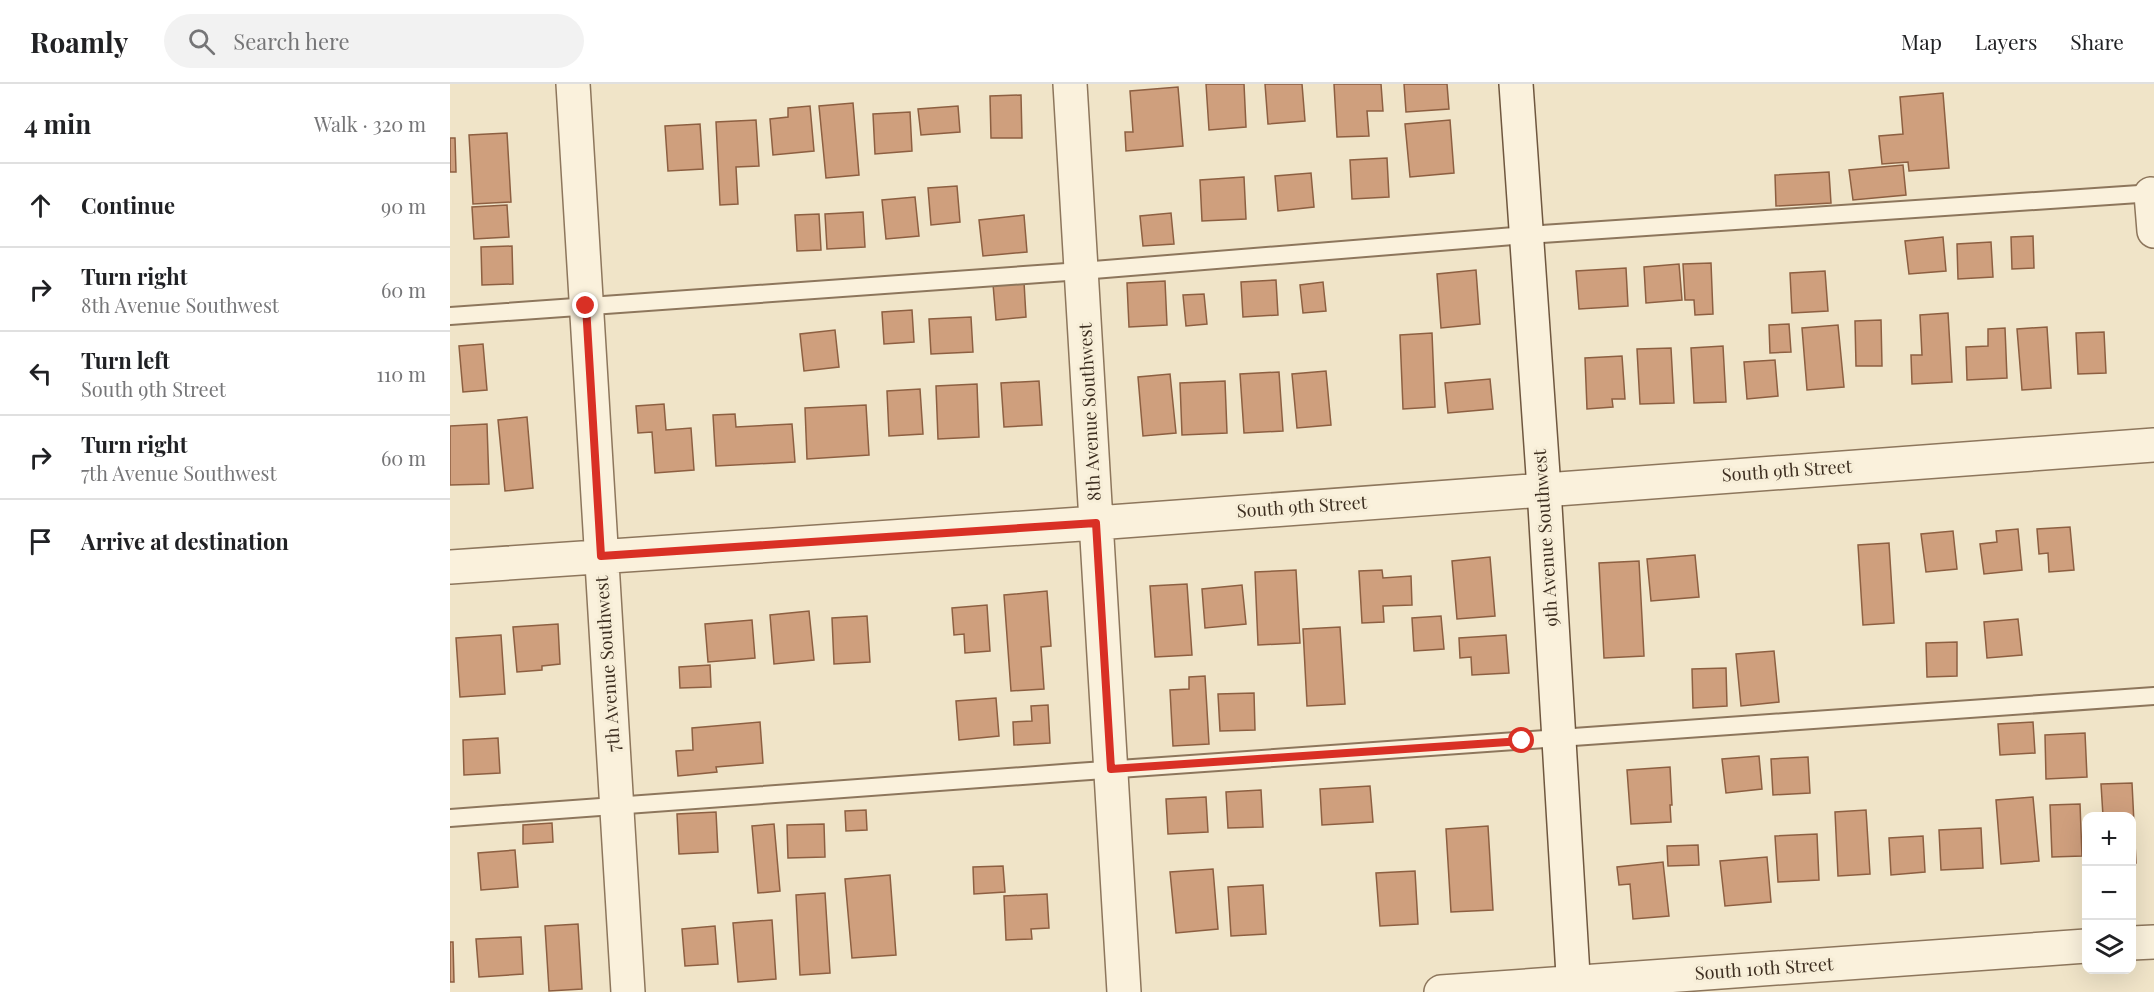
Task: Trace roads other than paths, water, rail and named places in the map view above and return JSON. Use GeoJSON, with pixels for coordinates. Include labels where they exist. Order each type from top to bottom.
{"type":"FeatureCollection","features":[{"type":"Feature","properties":{"kind":"street","name":"7th Avenue Southwest"},"geometry":{"type":"LineString","coordinates":[[573,84],[628,992]]}},
{"type":"Feature","properties":{"kind":"street","name":"8th Avenue Southwest"},"geometry":{"type":"LineString","coordinates":[[1071,84],[1124,992]]}},
{"type":"Feature","properties":{"kind":"street","name":"9th Avenue Southwest"},"geometry":{"type":"LineString","coordinates":[[1516,84],[1544,489],[1573,987]]}},
{"type":"Feature","properties":{"kind":"street"},"geometry":{"type":"LineString","coordinates":[[2153,194],[2154,231]]}},
{"type":"Feature","properties":{"kind":"street","name":"South 9th Street"},"geometry":{"type":"LineString","coordinates":[[450,567],[1096,523],[2154,445]]}},
{"type":"Feature","properties":{"kind":"street"},"geometry":{"type":"LineString","coordinates":[[2136,943],[2154,942]]}},
{"type":"Feature","properties":{"kind":"street","name":"South 10th Street"},"geometry":{"type":"LineString","coordinates":[[1441,992],[1573,987],[2082,946]]}},
{"type":"Feature","properties":{"kind":"lane"},"geometry":{"type":"LineString","coordinates":[[450,316],[1081,271],[1527,235],[2153,194]]}},
{"type":"Feature","properties":{"kind":"lane"},"geometry":{"type":"LineString","coordinates":[[450,818],[2154,696]]}}]}
